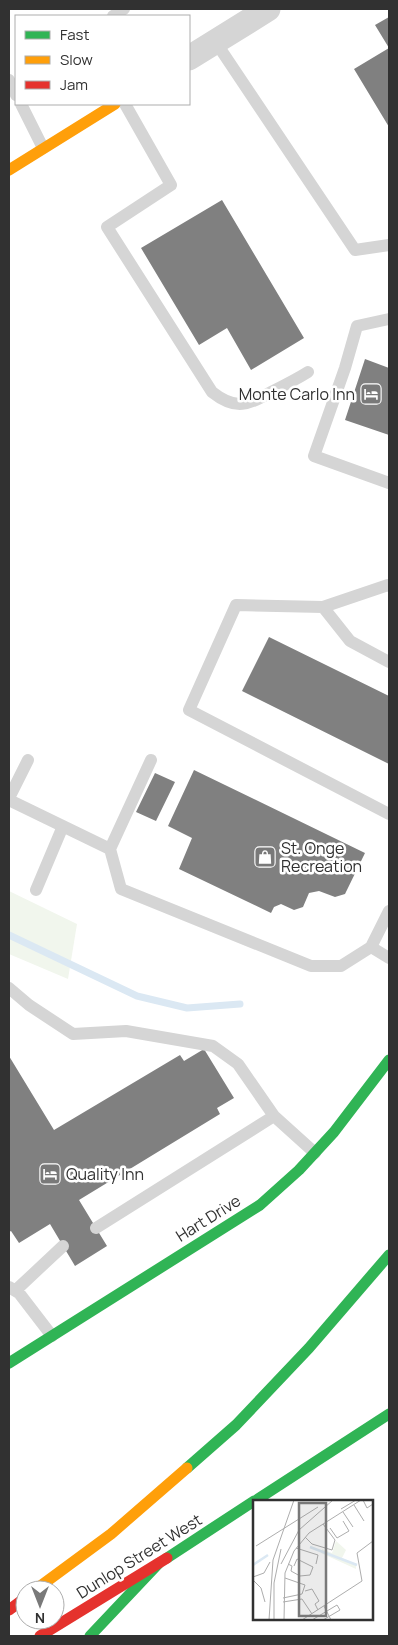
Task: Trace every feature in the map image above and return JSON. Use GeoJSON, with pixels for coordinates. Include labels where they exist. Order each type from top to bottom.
{"type":"FeatureCollection","features":[{"type":"Feature","properties":{"kind":"main road"},"geometry":{"type":"LineString","coordinates":[[9,170],[113,105]]}},
{"type":"Feature","properties":{"kind":"main road","name":"Hart Drive"},"geometry":{"type":"LineString","coordinates":[[9,1362],[260,1205],[298,1170],[334,1132],[389,1060]]}},
{"type":"Feature","properties":{"kind":"main road"},"geometry":{"type":"LineString","coordinates":[[49,1580],[111,1534],[236,1425],[309,1348],[389,1255]]}},
{"type":"Feature","properties":{"kind":"main road","name":"Dunlop Street West"},"geometry":{"type":"LineString","coordinates":[[256,1500],[389,1414]]}},
{"type":"Feature","properties":{"kind":"main road","name":"Dunlop Street West"},"geometry":{"type":"LineString","coordinates":[[40,1636],[159,1563],[253,1502]]}},
{"type":"Feature","properties":{"kind":"main road"},"geometry":{"type":"LineString","coordinates":[[90,1636],[159,1563]]}},
{"type":"Feature","properties":{"kind":"street"},"geometry":{"type":"LineString","coordinates":[[190,57],[268,9]]}},
{"type":"Feature","properties":{"kind":"lane"},"geometry":{"type":"LineString","coordinates":[[215,41],[354,250],[389,245]]}},
{"type":"Feature","properties":{"kind":"lane"},"geometry":{"type":"LineString","coordinates":[[22,105],[43,148]]}},
{"type":"Feature","properties":{"kind":"lane"},"geometry":{"type":"LineString","coordinates":[[126,105],[171,185],[107,227],[212,392],[223,400],[238,404],[252,403],[308,372]]}},
{"type":"Feature","properties":{"kind":"lane"},"geometry":{"type":"LineString","coordinates":[[389,319],[357,326],[314,456],[389,483]]}},
{"type":"Feature","properties":{"kind":"lane"},"geometry":{"type":"LineString","coordinates":[[389,586],[323,607],[236,605],[188,710],[389,814]]}},
{"type":"Feature","properties":{"kind":"lane"},"geometry":{"type":"LineString","coordinates":[[323,607],[350,641],[389,662]]}},
{"type":"Feature","properties":{"kind":"lane"},"geometry":{"type":"LineString","coordinates":[[28,760],[9,799],[110,849]]}},
{"type":"Feature","properties":{"kind":"lane"},"geometry":{"type":"LineString","coordinates":[[151,760],[110,849],[122,889],[311,966],[341,966],[372,947],[389,911]]}},
{"type":"Feature","properties":{"kind":"lane"},"geometry":{"type":"LineString","coordinates":[[36,890],[63,826]]}},
{"type":"Feature","properties":{"kind":"lane"},"geometry":{"type":"LineString","coordinates":[[372,947],[389,958]]}},
{"type":"Feature","properties":{"kind":"lane"},"geometry":{"type":"LineString","coordinates":[[9,988],[29,1005],[73,1034],[126,1031],[213,1046],[238,1064],[274,1116],[315,1153]]}},
{"type":"Feature","properties":{"kind":"lane"},"geometry":{"type":"LineString","coordinates":[[96,1228],[274,1116]]}},
{"type":"Feature","properties":{"kind":"lane"},"geometry":{"type":"LineString","coordinates":[[52,1336],[20,1293],[12,1289],[63,1246]]}},
{"type":"Feature","properties":{"kind":"shaded area"},"geometry":{"type":"Polygon","coordinates":[[[9,891],[77,924],[68,979],[9,954],[9,891]]]}},
{"type":"Feature","properties":{"kind":"building"},"geometry":{"type":"Polygon","coordinates":[[[389,17],[389,48],[375,25],[389,17]]]}},
{"type":"Feature","properties":{"kind":"building"},"geometry":{"type":"Polygon","coordinates":[[[389,48],[389,127],[354,69],[389,48]]]}},
{"type":"Feature","properties":{"kind":"building"},"geometry":{"type":"Polygon","coordinates":[[[222,200],[304,338],[251,370],[227,328],[199,345],[141,248],[222,200]]]}},
{"type":"Feature","properties":{"kind":"building","name":"Monte Carlo Inn"},"geometry":{"type":"Polygon","coordinates":[[[365,359],[389,368],[389,435],[345,420],[365,359]]]}},
{"type":"Feature","properties":{"kind":"building"},"geometry":{"type":"Polygon","coordinates":[[[269,637],[389,696],[389,764],[242,691],[269,637]]]}},
{"type":"Feature","properties":{"kind":"building"},"geometry":{"type":"Polygon","coordinates":[[[194,770],[365,853],[345,894],[335,897],[319,891],[309,893],[303,907],[294,910],[281,904],[274,907],[271,913],[179,869],[192,838],[168,826],[194,770]]]}},
{"type":"Feature","properties":{"kind":"building"},"geometry":{"type":"Polygon","coordinates":[[[155,773],[175,782],[156,821],[136,812],[155,773]]]}},
{"type":"Feature","properties":{"kind":"building"},"geometry":{"type":"Polygon","coordinates":[[[204,1049],[234,1098],[217,1108],[220,1114],[79,1200],[107,1246],[75,1266],[50,1224],[19,1243],[11,1231],[9,1232],[9,1056],[54,1130],[180,1055],[184,1061],[204,1049]]]}},
{"type":"Feature","properties":{"kind":"waterway"},"geometry":{"type":"LineString","coordinates":[[9,935],[137,996],[187,1008],[240,1004]]}},
{"type":"Feature","properties":{"kind":"traffic: fast"},"geometry":{"type":"LineString","coordinates":[[9,1363],[260,1205],[299,1170],[334,1132],[389,1060]]}},
{"type":"Feature","properties":{"kind":"traffic: fast"},"geometry":{"type":"LineString","coordinates":[[187,1468],[236,1425],[309,1348],[389,1255]]}},
{"type":"Feature","properties":{"kind":"traffic: fast"},"geometry":{"type":"LineString","coordinates":[[257,1500],[389,1414]]}},
{"type":"Feature","properties":{"kind":"traffic: fast"},"geometry":{"type":"LineString","coordinates":[[167,1558],[253,1502]]}},
{"type":"Feature","properties":{"kind":"traffic: fast"},"geometry":{"type":"LineString","coordinates":[[90,1636],[159,1563]]}},
{"type":"Feature","properties":{"kind":"traffic: slow"},"geometry":{"type":"LineString","coordinates":[[9,170],[113,105]]}},
{"type":"Feature","properties":{"kind":"traffic: slow"},"geometry":{"type":"LineString","coordinates":[[49,1580],[111,1534],[187,1468]]}},
{"type":"Feature","properties":{"kind":"traffic: jam"},"geometry":{"type":"LineString","coordinates":[[40,1636],[167,1558]]}},
{"type":"Feature","properties":{"kind":"traffic: jam"},"geometry":{"type":"LineString","coordinates":[[9,1610],[15,1606]]}},
{"type":"Feature","properties":{"kind":"place","name":"Monte Carlo Inn"},"geometry":{"type":"Point","coordinates":[371,394]}},
{"type":"Feature","properties":{"kind":"place","name":"St. Onge Recreation"},"geometry":{"type":"Point","coordinates":[265,857]}},
{"type":"Feature","properties":{"kind":"place","name":"Quality Inn"},"geometry":{"type":"Point","coordinates":[50,1174]}}]}
